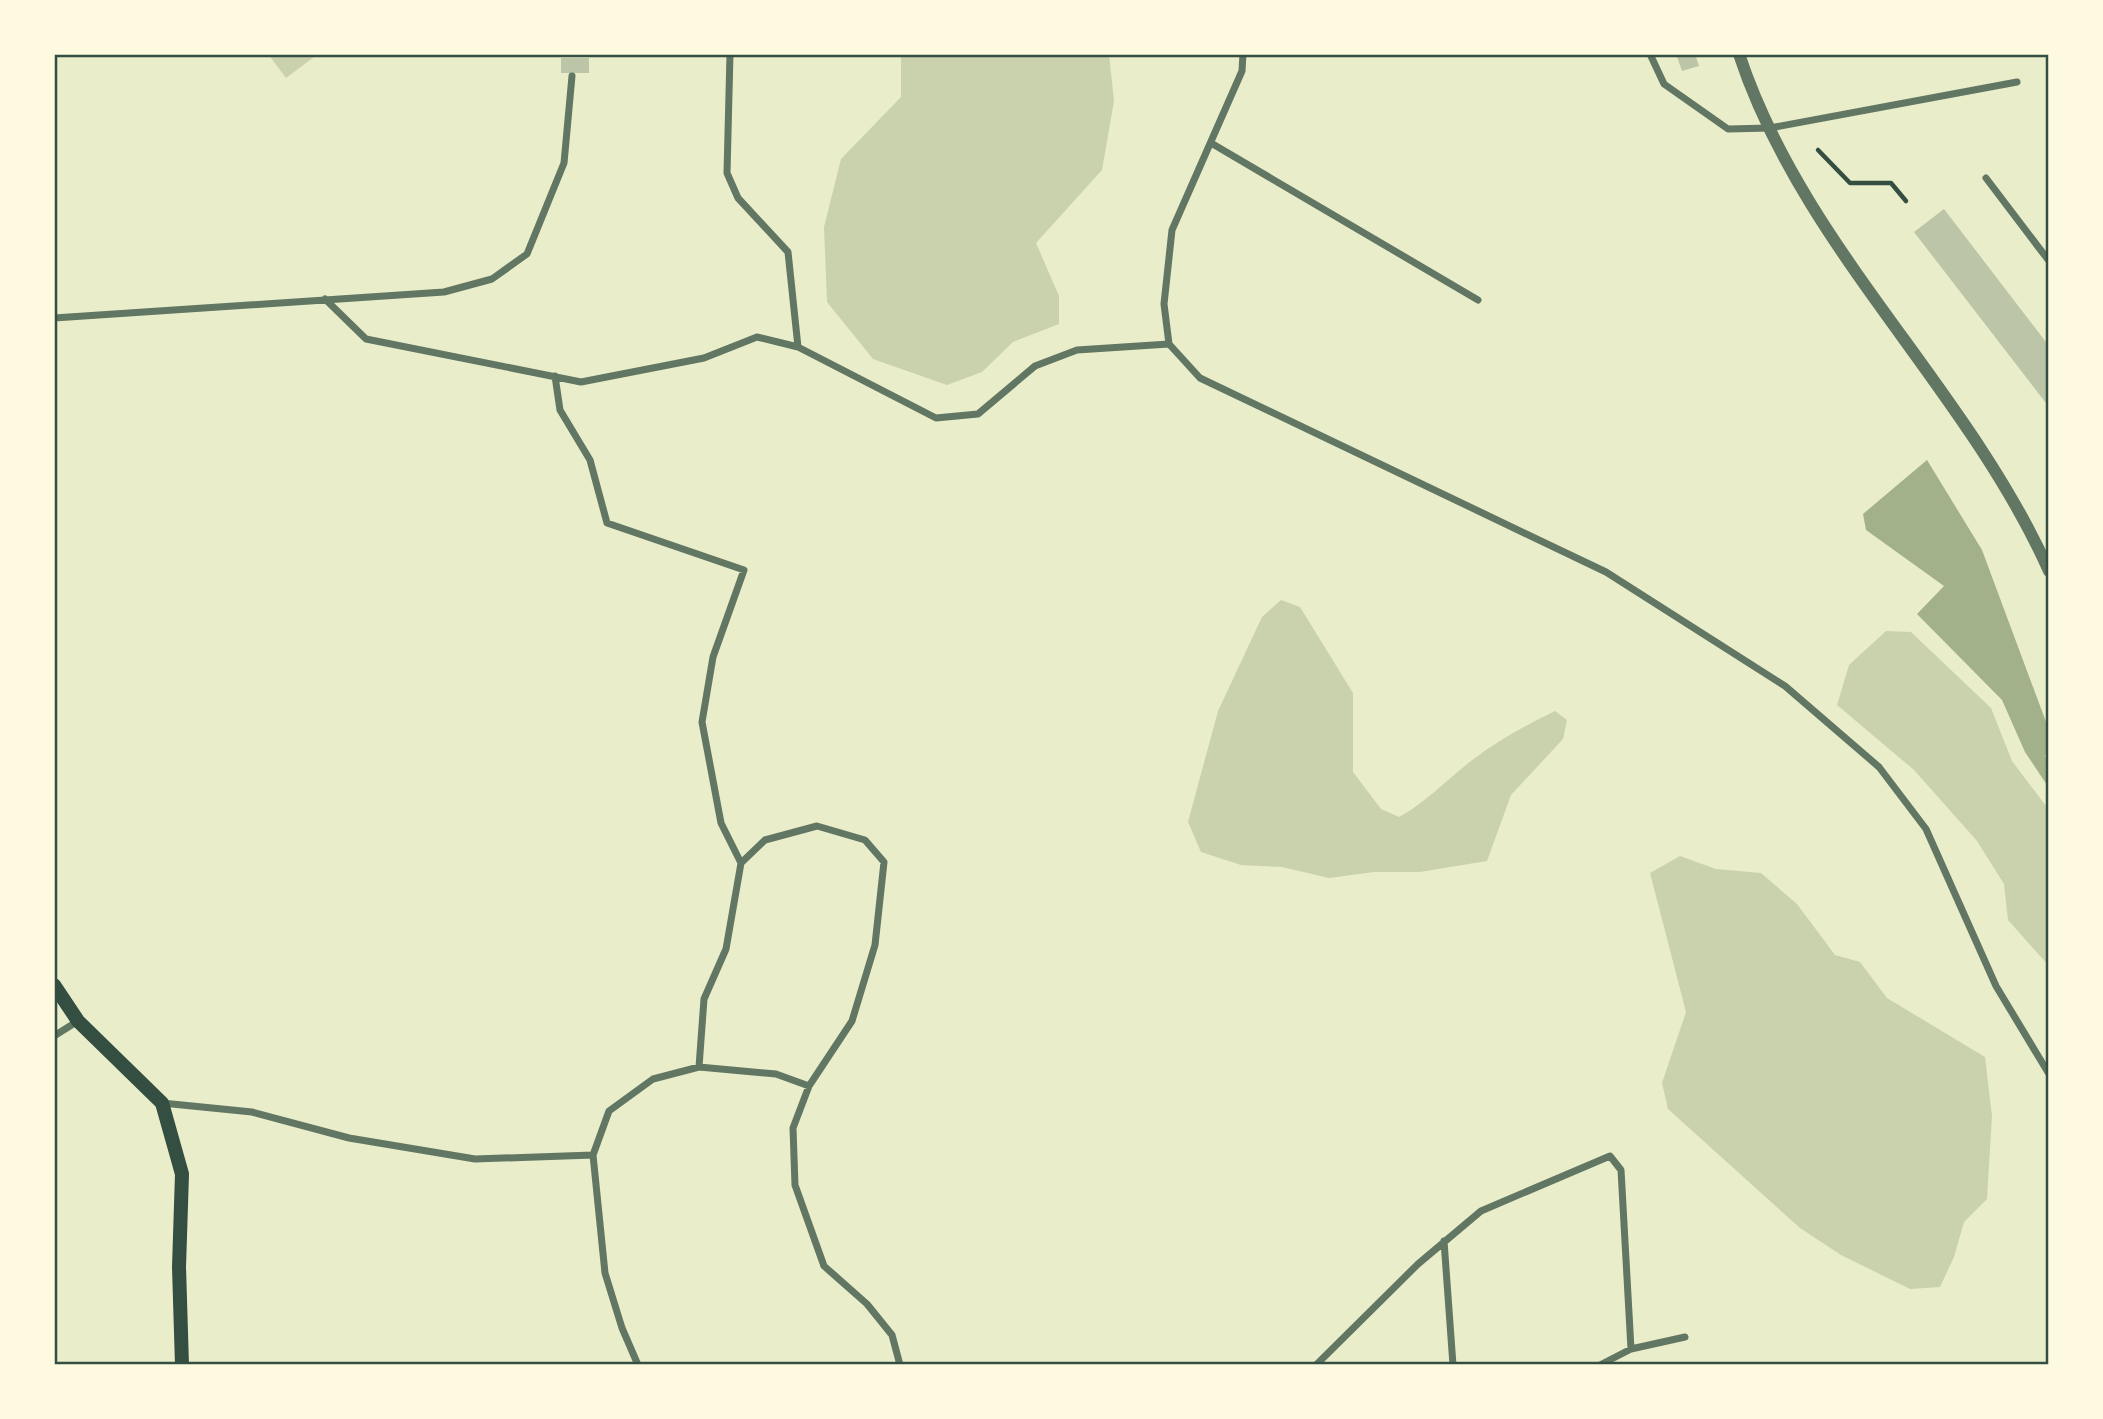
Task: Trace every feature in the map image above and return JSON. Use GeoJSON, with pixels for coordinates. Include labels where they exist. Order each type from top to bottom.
{"type":"FeatureCollection","features":[{"type":"Feature","properties":{"kind":"main road"},"geometry":{"type":"LineString","coordinates":[[54,985],[78,1021],[162,1103],[182,1174],[179,1267],[182,1365]]}},
{"type":"Feature","properties":{"kind":"street"},"geometry":{"type":"LineString","coordinates":[[730,54],[727,173],[738,198],[788,252],[798,347]]}},
{"type":"Feature","properties":{"kind":"street"},"geometry":{"type":"LineString","coordinates":[[1243,54],[1242,71],[1172,230],[1164,303],[1169,344],[1200,378],[1606,572],[1785,686],[1880,767],[1926,829],[1996,986],[2049,1074]]}},
{"type":"Feature","properties":{"kind":"street"},"geometry":{"type":"LineString","coordinates":[[1650,54],[1664,84],[1728,129],[1770,128],[2017,82]]}},
{"type":"Feature","properties":{"kind":"street"},"geometry":{"type":"LineString","coordinates":[[1739,54],[1770,128],[1814,209],[1999,475],[2046,557],[2049,572]]}},
{"type":"Feature","properties":{"kind":"street"},"geometry":{"type":"LineString","coordinates":[[54,318],[444,292],[492,279],[527,254],[547,211],[564,163],[572,76]]}},
{"type":"Feature","properties":{"kind":"street"},"geometry":{"type":"LineString","coordinates":[[1210,143],[1478,300]]}},
{"type":"Feature","properties":{"kind":"street"},"geometry":{"type":"LineString","coordinates":[[1986,178],[2049,261]]}},
{"type":"Feature","properties":{"kind":"street"},"geometry":{"type":"LineString","coordinates":[[325,299],[366,339],[581,382],[704,358],[757,337],[798,347],[936,418],[978,414],[1035,366],[1077,350],[1169,344]]}},
{"type":"Feature","properties":{"kind":"street"},"geometry":{"type":"LineString","coordinates":[[555,376],[560,410],[590,460],[607,523],[744,570],[713,657],[702,722],[721,823],[741,863]]}},
{"type":"Feature","properties":{"kind":"street"},"geometry":{"type":"LineString","coordinates":[[699,1067],[704,999],[726,949],[741,863],[765,840],[817,826],[865,840],[884,862],[875,945],[852,1021],[809,1086],[793,1128],[795,1185],[824,1266],[867,1304],[892,1335],[900,1365]]}},
{"type":"Feature","properties":{"kind":"street"},"geometry":{"type":"LineString","coordinates":[[54,1036],[78,1021]]}},
{"type":"Feature","properties":{"kind":"street"},"geometry":{"type":"LineString","coordinates":[[638,1365],[622,1328],[605,1273],[593,1155],[609,1111],[653,1079],[699,1067],[776,1074],[809,1086]]}},
{"type":"Feature","properties":{"kind":"street"},"geometry":{"type":"LineString","coordinates":[[162,1103],[252,1112],[349,1138],[475,1159],[593,1155]]}},
{"type":"Feature","properties":{"kind":"street"},"geometry":{"type":"LineString","coordinates":[[1316,1365],[1444,1241],[1481,1211],[1610,1156],[1621,1170],[1631,1349]]}},
{"type":"Feature","properties":{"kind":"street"},"geometry":{"type":"LineString","coordinates":[[1444,1241],[1453,1365]]}},
{"type":"Feature","properties":{"kind":"street"},"geometry":{"type":"LineString","coordinates":[[1600,1365],[1631,1349],[1685,1337]]}},
{"type":"Feature","properties":{"kind":"path"},"geometry":{"type":"LineString","coordinates":[[1818,150],[1850,183],[1891,183],[1906,201]]}},
{"type":"Feature","properties":{"kind":"shaded area"},"geometry":{"type":"Polygon","coordinates":[[[268,54],[318,54],[286,78],[268,54]]]}},
{"type":"Feature","properties":{"kind":"shaded area"},"geometry":{"type":"Polygon","coordinates":[[[901,54],[1109,54],[1114,101],[1102,170],[1036,243],[1059,296],[1059,324],[1013,342],[982,372],[947,385],[873,359],[827,302],[824,227],[841,159],[901,97],[901,54]]]}},
{"type":"Feature","properties":{"kind":"shaded area"},"geometry":{"type":"Polygon","coordinates":[[[1927,460],[1982,550],[2049,730],[2049,752],[2045,756],[2049,762],[2049,788],[2025,752],[2002,700],[1917,614],[1944,586],[1866,530],[1863,514],[1927,460]]]}},
{"type":"Feature","properties":{"kind":"shaded area"},"geometry":{"type":"Polygon","coordinates":[[[1281,600],[1300,607],[1353,693],[1353,772],[1381,809],[1399,817],[1481,754],[1512,734],[1555,711],[1567,720],[1563,739],[1511,795],[1487,861],[1420,872],[1374,872],[1329,878],[1282,867],[1241,865],[1201,852],[1188,822],[1218,711],[1262,617],[1281,600]]]}},
{"type":"Feature","properties":{"kind":"shaded area"},"geometry":{"type":"Polygon","coordinates":[[[1886,631],[1911,632],[1991,708],[2012,761],[2049,810],[2049,966],[2008,920],[2004,884],[1977,841],[1914,770],[1837,705],[1849,665],[1886,631]]]}},
{"type":"Feature","properties":{"kind":"shaded area"},"geometry":{"type":"Polygon","coordinates":[[[1680,856],[1716,869],[1761,873],[1797,904],[1835,955],[1860,962],[1887,998],[1985,1057],[1992,1116],[1987,1199],[1964,1222],[1954,1257],[1940,1287],[1910,1289],[1841,1255],[1800,1228],[1668,1109],[1662,1083],[1686,1012],[1650,873],[1680,856]]]}},
{"type":"Feature","properties":{"kind":"building"},"geometry":{"type":"Polygon","coordinates":[[[1676,54],[1695,54],[1699,66],[1682,71],[1676,54]]]}},
{"type":"Feature","properties":{"kind":"building"},"geometry":{"type":"Polygon","coordinates":[[[561,58],[589,58],[589,73],[561,73],[561,58]]]}},
{"type":"Feature","properties":{"kind":"building"},"geometry":{"type":"Polygon","coordinates":[[[1944,209],[2049,346],[2049,407],[1914,232],[1944,209]]]}}]}
